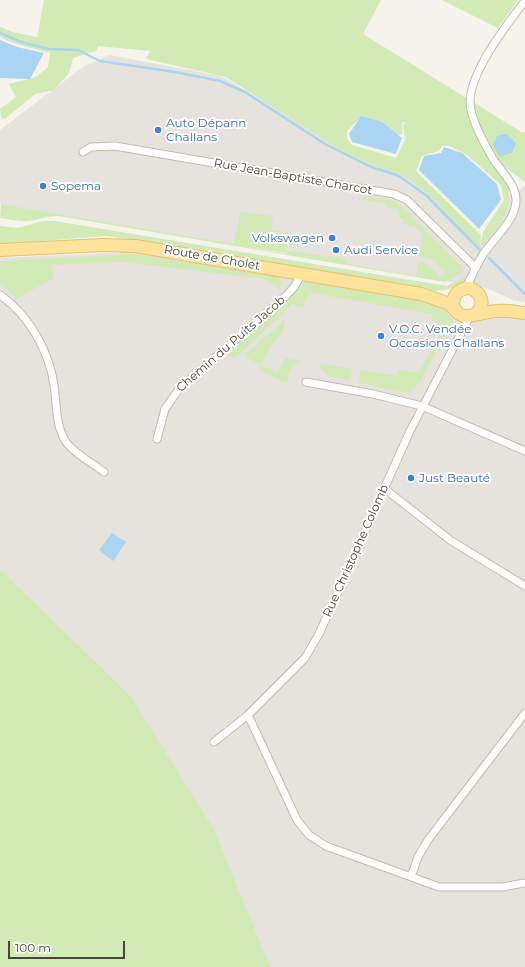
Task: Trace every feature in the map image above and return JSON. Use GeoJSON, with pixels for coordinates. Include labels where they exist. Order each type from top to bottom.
{"type":"FeatureCollection","features":[{"type":"Feature","properties":{"kind":"main road","name":"Route de Cholet"},"geometry":{"type":"LineString","coordinates":[[0,250],[103,244],[126,245],[158,249],[421,294],[449,294],[470,291]]}},
{"type":"Feature","properties":{"kind":"main road"},"geometry":{"type":"LineString","coordinates":[[470,291],[493,303],[525,313]]}},
{"type":"Feature","properties":{"kind":"main road"},"geometry":{"type":"LineString","coordinates":[[465,313],[482,306],[470,291]]}},
{"type":"Feature","properties":{"kind":"main road"},"geometry":{"type":"LineString","coordinates":[[465,313],[453,300],[470,291]]}},
{"type":"Feature","properties":{"kind":"main road","name":"Route de Cholet"},"geometry":{"type":"LineString","coordinates":[[421,294],[447,303],[465,313]]}},
{"type":"Feature","properties":{"kind":"main road"},"geometry":{"type":"LineString","coordinates":[[465,313],[499,311],[525,313]]}},
{"type":"Feature","properties":{"kind":"street"},"geometry":{"type":"LineString","coordinates":[[470,291],[476,269],[483,254],[514,211],[516,199],[511,183],[489,151],[471,110],[470,102],[473,87],[490,48],[525,1]]}},
{"type":"Feature","properties":{"kind":"street","name":"Rue Jean-Baptiste Charcot"},"geometry":{"type":"LineString","coordinates":[[83,152],[91,147],[115,146],[394,194],[407,200],[476,269]]}},
{"type":"Feature","properties":{"kind":"street","name":"Chemin du Puits Jacob"},"geometry":{"type":"LineString","coordinates":[[157,439],[165,409],[179,389],[286,296],[302,274]]}},
{"type":"Feature","properties":{"kind":"street"},"geometry":{"type":"LineString","coordinates":[[0,295],[16,310],[39,340],[47,359],[54,384],[57,411],[63,436],[76,452],[104,472]]}},
{"type":"Feature","properties":{"kind":"street","name":"Rue Christophe Colomb"},"geometry":{"type":"LineString","coordinates":[[214,742],[248,715],[304,658],[319,634],[422,406],[462,332],[465,313]]}},
{"type":"Feature","properties":{"kind":"street"},"geometry":{"type":"LineString","coordinates":[[306,382],[373,394],[422,406],[525,451]]}},
{"type":"Feature","properties":{"kind":"street"},"geometry":{"type":"LineString","coordinates":[[385,489],[450,540],[525,586]]}},
{"type":"Feature","properties":{"kind":"street"},"geometry":{"type":"LineString","coordinates":[[411,878],[418,857],[428,840],[525,713]]}},
{"type":"Feature","properties":{"kind":"street"},"geometry":{"type":"LineString","coordinates":[[248,715],[297,820],[310,836],[326,846],[439,887],[502,887],[525,883]]}},
{"type":"Feature","properties":{"kind":"shaded area"},"geometry":{"type":"Polygon","coordinates":[[[109,55],[221,76],[349,153],[411,174],[478,243],[504,213],[510,195],[525,186],[525,302],[513,300],[486,288],[0,204],[0,130],[83,67],[109,55]]]}},
{"type":"Feature","properties":{"kind":"shaded area"},"geometry":{"type":"Polygon","coordinates":[[[129,252],[283,276],[447,307],[455,318],[473,322],[489,315],[525,320],[525,967],[264,967],[130,695],[0,569],[0,258],[129,252]]]}},
{"type":"Feature","properties":{"kind":"shaded area"},"geometry":{"type":"Polygon","coordinates":[[[84,299],[93,300],[92,316],[84,316],[84,299]]]}},
{"type":"Feature","properties":{"kind":"shaded area"},"geometry":{"type":"Polygon","coordinates":[[[95,409],[111,409],[109,417],[87,453],[73,442],[95,409]]]}},
{"type":"Feature","properties":{"kind":"green space"},"geometry":{"type":"Polygon","coordinates":[[[44,0],[381,0],[363,34],[523,133],[525,132],[525,182],[484,151],[500,171],[507,184],[509,202],[507,210],[499,226],[481,246],[483,232],[504,200],[501,185],[468,156],[450,146],[442,146],[439,151],[422,156],[416,171],[481,235],[479,247],[431,197],[408,178],[355,158],[333,146],[226,77],[146,59],[150,51],[98,46],[96,51],[73,58],[69,73],[54,90],[35,94],[5,119],[1,118],[0,109],[16,97],[9,84],[36,77],[48,67],[50,53],[13,43],[0,37],[0,27],[13,32],[37,37],[44,0]],[[360,118],[347,131],[347,139],[352,145],[396,158],[405,140],[403,125],[406,123],[402,122],[402,135],[396,134],[360,118]]]}},
{"type":"Feature","properties":{"kind":"green space"},"geometry":{"type":"Polygon","coordinates":[[[442,0],[518,0],[498,28],[442,0]]]}},
{"type":"Feature","properties":{"kind":"green space"},"geometry":{"type":"Polygon","coordinates":[[[363,196],[395,201],[404,208],[462,267],[443,280],[461,269],[463,272],[445,282],[59,216],[29,221],[0,218],[1,204],[234,244],[240,212],[273,216],[271,229],[294,234],[288,238],[286,252],[252,248],[286,254],[290,251],[345,259],[345,263],[416,276],[419,262],[427,264],[441,277],[446,272],[432,259],[419,256],[423,235],[417,227],[403,224],[404,218],[398,217],[398,209],[385,207],[386,203],[362,200],[363,196]]]}},
{"type":"Feature","properties":{"kind":"green space"},"geometry":{"type":"Polygon","coordinates":[[[43,221],[55,221],[447,286],[466,276],[457,286],[453,288],[435,291],[107,236],[0,244],[0,226],[18,228],[43,221]]]}},
{"type":"Feature","properties":{"kind":"green space"},"geometry":{"type":"Polygon","coordinates":[[[133,254],[277,276],[281,282],[280,290],[265,279],[124,262],[51,265],[53,279],[17,298],[0,284],[0,261],[133,254]]]}},
{"type":"Feature","properties":{"kind":"green space"},"geometry":{"type":"Polygon","coordinates":[[[309,279],[430,300],[436,306],[445,309],[453,321],[419,383],[411,392],[407,393],[359,383],[361,370],[397,376],[398,369],[419,373],[443,329],[432,319],[432,314],[312,293],[305,300],[303,308],[292,304],[234,359],[228,355],[309,279]]]}},
{"type":"Feature","properties":{"kind":"green space"},"geometry":{"type":"Polygon","coordinates":[[[285,320],[282,333],[270,347],[261,365],[248,358],[246,354],[285,320]]]}},
{"type":"Feature","properties":{"kind":"green space"},"geometry":{"type":"Polygon","coordinates":[[[285,358],[302,361],[289,370],[287,383],[259,371],[261,365],[278,373],[285,358]]]}},
{"type":"Feature","properties":{"kind":"green space"},"geometry":{"type":"Polygon","coordinates":[[[325,364],[352,369],[350,380],[328,376],[319,366],[325,364]]]}},
{"type":"Feature","properties":{"kind":"green space"},"geometry":{"type":"Polygon","coordinates":[[[0,569],[130,695],[214,830],[270,967],[0,967],[0,569]]]}},
{"type":"Feature","properties":{"kind":"water"},"geometry":{"type":"Polygon","coordinates":[[[0,40],[17,47],[44,53],[30,79],[0,78],[0,40]]]}},
{"type":"Feature","properties":{"kind":"water"},"geometry":{"type":"Polygon","coordinates":[[[361,116],[382,122],[402,138],[396,154],[352,142],[349,134],[361,116]]]}},
{"type":"Feature","properties":{"kind":"water"},"geometry":{"type":"Polygon","coordinates":[[[506,134],[516,143],[512,153],[499,156],[493,145],[497,136],[506,134]]]}},
{"type":"Feature","properties":{"kind":"water"},"geometry":{"type":"Polygon","coordinates":[[[444,147],[462,153],[497,184],[501,200],[479,229],[419,170],[424,156],[441,153],[444,147]]]}},
{"type":"Feature","properties":{"kind":"water"},"geometry":{"type":"Polygon","coordinates":[[[112,533],[126,542],[113,561],[99,550],[112,533]]]}},
{"type":"Feature","properties":{"kind":"waterway"},"geometry":{"type":"LineString","coordinates":[[0,33],[21,42],[49,49],[78,50],[100,61],[175,72],[220,81],[245,92],[325,144],[369,166],[399,176],[427,196],[480,250]]}},
{"type":"Feature","properties":{"kind":"waterway"},"geometry":{"type":"LineString","coordinates":[[489,258],[525,294]]}},
{"type":"Feature","properties":{"kind":"place","name":"Auto Dépann Challans"},"geometry":{"type":"Point","coordinates":[158,130]}},
{"type":"Feature","properties":{"kind":"place","name":"Sopema"},"geometry":{"type":"Point","coordinates":[43,186]}},
{"type":"Feature","properties":{"kind":"place","name":"Volkswagen"},"geometry":{"type":"Point","coordinates":[332,238]}},
{"type":"Feature","properties":{"kind":"place","name":"Audi Service"},"geometry":{"type":"Point","coordinates":[336,250]}},
{"type":"Feature","properties":{"kind":"place","name":"V.O.C. Vendée Occasions Challans"},"geometry":{"type":"Point","coordinates":[381,336]}},
{"type":"Feature","properties":{"kind":"place","name":"Just Beauté"},"geometry":{"type":"Point","coordinates":[411,478]}}]}
